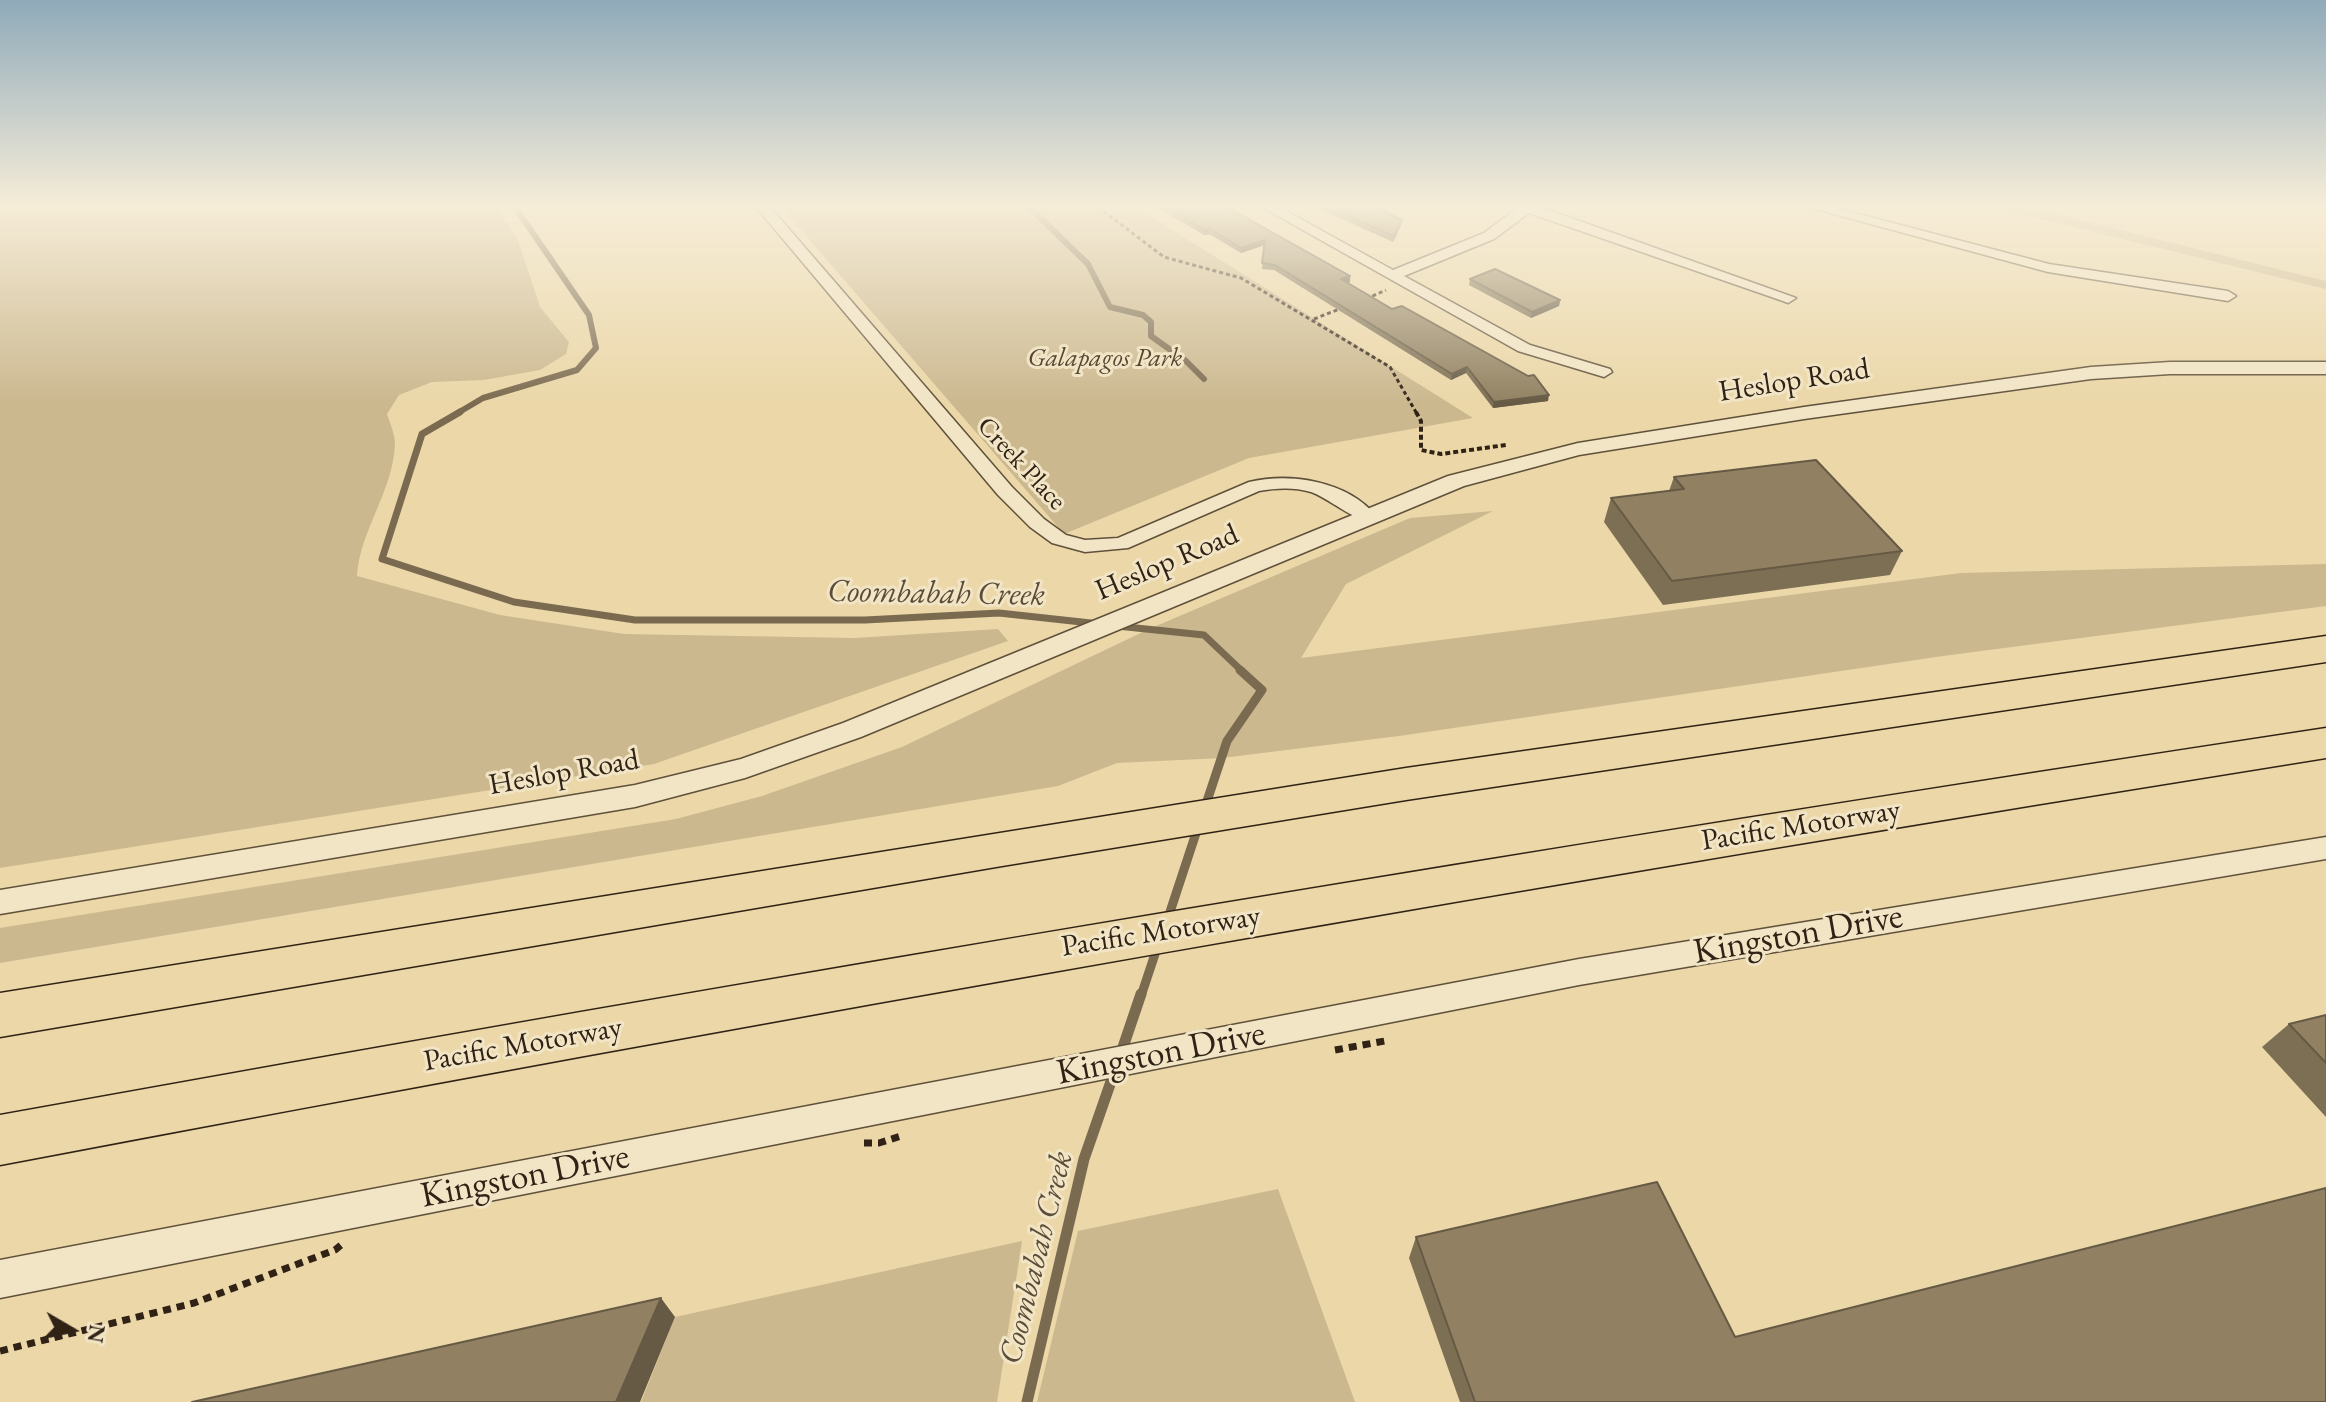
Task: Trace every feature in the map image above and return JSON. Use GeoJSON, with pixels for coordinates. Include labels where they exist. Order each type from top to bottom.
{"type":"FeatureCollection","features":[{"type":"Feature","properties":{"kind":"highway"},"geometry":{"type":"LineString","coordinates":[[0,1015],[1406,784],[2326,649]]}},
{"type":"Feature","properties":{"kind":"highway","name":"Pacific Motorway"},"geometry":{"type":"LineString","coordinates":[[0,1140],[980,962],[1983,795],[2326,743]]}},
{"type":"Feature","properties":{"kind":"street","name":"Creek Place"},"geometry":{"type":"LineString","coordinates":[[818,272],[1005,491],[1037,523],[1059,539],[1085,546],[1121,544],[1255,486],[1275,481],[1317,486],[1367,516]]}},
{"type":"Feature","properties":{"kind":"street"},"geometry":{"type":"LineString","coordinates":[[1385,272],[1524,348],[1604,372]]}},
{"type":"Feature","properties":{"kind":"street"},"geometry":{"type":"LineString","coordinates":[[1398,280],[1414,272]]}},
{"type":"Feature","properties":{"kind":"street"},"geometry":{"type":"LineString","coordinates":[[1714,272],[1788,298]]}},
{"type":"Feature","properties":{"kind":"street"},"geometry":{"type":"LineString","coordinates":[[2076,272],[2228,296]]}},
{"type":"Feature","properties":{"kind":"street","name":"Heslop Road"},"geometry":{"type":"LineString","coordinates":[[0,902],[588,805],[691,784],[790,754],[1456,481],[1578,449],[2091,373],[2170,368],[2326,368]]}},
{"type":"Feature","properties":{"kind":"street","name":"Kingston Drive"},"geometry":{"type":"LineString","coordinates":[[0,1279],[1579,972],[2326,848]]}},
{"type":"Feature","properties":{"kind":"path"},"geometry":{"type":"LineString","coordinates":[[1221,272],[1241,278],[1390,367],[1421,421],[1421,450],[1441,454],[1516,443]]}},
{"type":"Feature","properties":{"kind":"path"},"geometry":{"type":"LineString","coordinates":[[1365,299],[1398,280]]}},
{"type":"Feature","properties":{"kind":"path"},"geometry":{"type":"LineString","coordinates":[[1313,319],[1352,304]]}},
{"type":"Feature","properties":{"kind":"path"},"geometry":{"type":"LineString","coordinates":[[0,1351],[194,1303],[335,1250]]}},
{"type":"Feature","properties":{"kind":"green space"},"geometry":{"type":"Polygon","coordinates":[[[0,272],[529,272],[540,307],[569,342],[566,354],[540,370],[484,380],[432,382],[399,395],[387,414],[395,440],[393,462],[364,543],[357,576],[500,615],[624,634],[854,638],[998,629],[1008,641],[654,764],[0,868],[0,272]]]}},
{"type":"Feature","properties":{"kind":"green space","name":"Galapagos Park"},"geometry":{"type":"Polygon","coordinates":[[[838,272],[1240,272],[1473,418],[1249,458],[1064,534],[838,272]]]}},
{"type":"Feature","properties":{"kind":"green space"},"geometry":{"type":"Polygon","coordinates":[[[2259,272],[2291,272],[2326,281],[2326,289],[2259,272]]]}},
{"type":"Feature","properties":{"kind":"green space"},"geometry":{"type":"Polygon","coordinates":[[[1493,511],[1346,584],[1301,658],[1961,573],[2326,564],[2326,606],[1943,656],[1399,736],[1222,758],[1117,763],[1058,786],[0,963],[0,928],[676,819],[762,796],[902,747],[1149,629],[1410,518],[1493,511]]]}},
{"type":"Feature","properties":{"kind":"green space"},"geometry":{"type":"Polygon","coordinates":[[[1278,1189],[1355,1402],[1037,1402],[1078,1231],[1278,1189]]]}},
{"type":"Feature","properties":{"kind":"green space"},"geometry":{"type":"Polygon","coordinates":[[[1022,1241],[997,1402],[641,1402],[675,1317],[1022,1241]]]}},
{"type":"Feature","properties":{"kind":"building"},"geometry":{"type":"Polygon","coordinates":[[[1287,272],[1344,272],[1350,276],[1341,279],[1392,309],[1402,306],[1528,376],[1534,375],[1549,395],[1494,402],[1467,367],[1452,374],[1287,272]]]}},
{"type":"Feature","properties":{"kind":"building"},"geometry":{"type":"Polygon","coordinates":[[[1486,272],[1502,272],[1560,300],[1532,312],[1470,279],[1486,272]]]}},
{"type":"Feature","properties":{"kind":"building"},"geometry":{"type":"Polygon","coordinates":[[[1816,460],[1902,551],[1672,581],[1611,498],[1684,489],[1674,477],[1816,460]]]}},
{"type":"Feature","properties":{"kind":"building"},"geometry":{"type":"Polygon","coordinates":[[[2326,1015],[2326,1063],[2289,1024],[2326,1015]]]}},
{"type":"Feature","properties":{"kind":"building"},"geometry":{"type":"Polygon","coordinates":[[[1657,1182],[1735,1337],[2326,1188],[2326,1402],[1475,1402],[1416,1237],[1657,1182]]]}},
{"type":"Feature","properties":{"kind":"building"},"geometry":{"type":"Polygon","coordinates":[[[661,1298],[616,1402],[192,1402],[661,1298]]]}},
{"type":"Feature","properties":{"kind":"waterway","name":"Coombabah Creek"},"geometry":{"type":"LineString","coordinates":[[456,414],[483,398],[577,370],[596,348],[589,315],[560,272]]}},
{"type":"Feature","properties":{"kind":"waterway"},"geometry":{"type":"LineString","coordinates":[[1092,272],[1110,307],[1143,315],[1151,322],[1151,336],[1186,361],[1204,379]]}},
{"type":"Feature","properties":{"kind":"waterway","name":"Coombabah Creek"},"geometry":{"type":"LineString","coordinates":[[460,412],[422,434],[382,559],[514,602],[635,620],[865,620],[999,613],[1100,624]]}},
{"type":"Feature","properties":{"kind":"waterway","name":"Coombabah Creek"},"geometry":{"type":"LineString","coordinates":[[1117,626],[1204,635],[1243,672]]}},
{"type":"Feature","properties":{"kind":"waterway","name":"Coombabah Creek"},"geometry":{"type":"LineString","coordinates":[[1205,807],[1227,741],[1262,690],[1240,670]]}},
{"type":"Feature","properties":{"kind":"waterway","name":"Coombabah Creek"},"geometry":{"type":"LineString","coordinates":[[1167,921],[1198,827]]}},
{"type":"Feature","properties":{"kind":"waterway","name":"Coombabah Creek"},"geometry":{"type":"LineString","coordinates":[[1141,996],[1158,945]]}},
{"type":"Feature","properties":{"kind":"waterway","name":"Coombabah Creek"},"geometry":{"type":"LineString","coordinates":[[1121,1053],[1141,994]]}},
{"type":"Feature","properties":{"kind":"waterway","name":"Coombabah Creek"},"geometry":{"type":"LineString","coordinates":[[1027,1402],[1084,1159],[1115,1070]]}}]}
